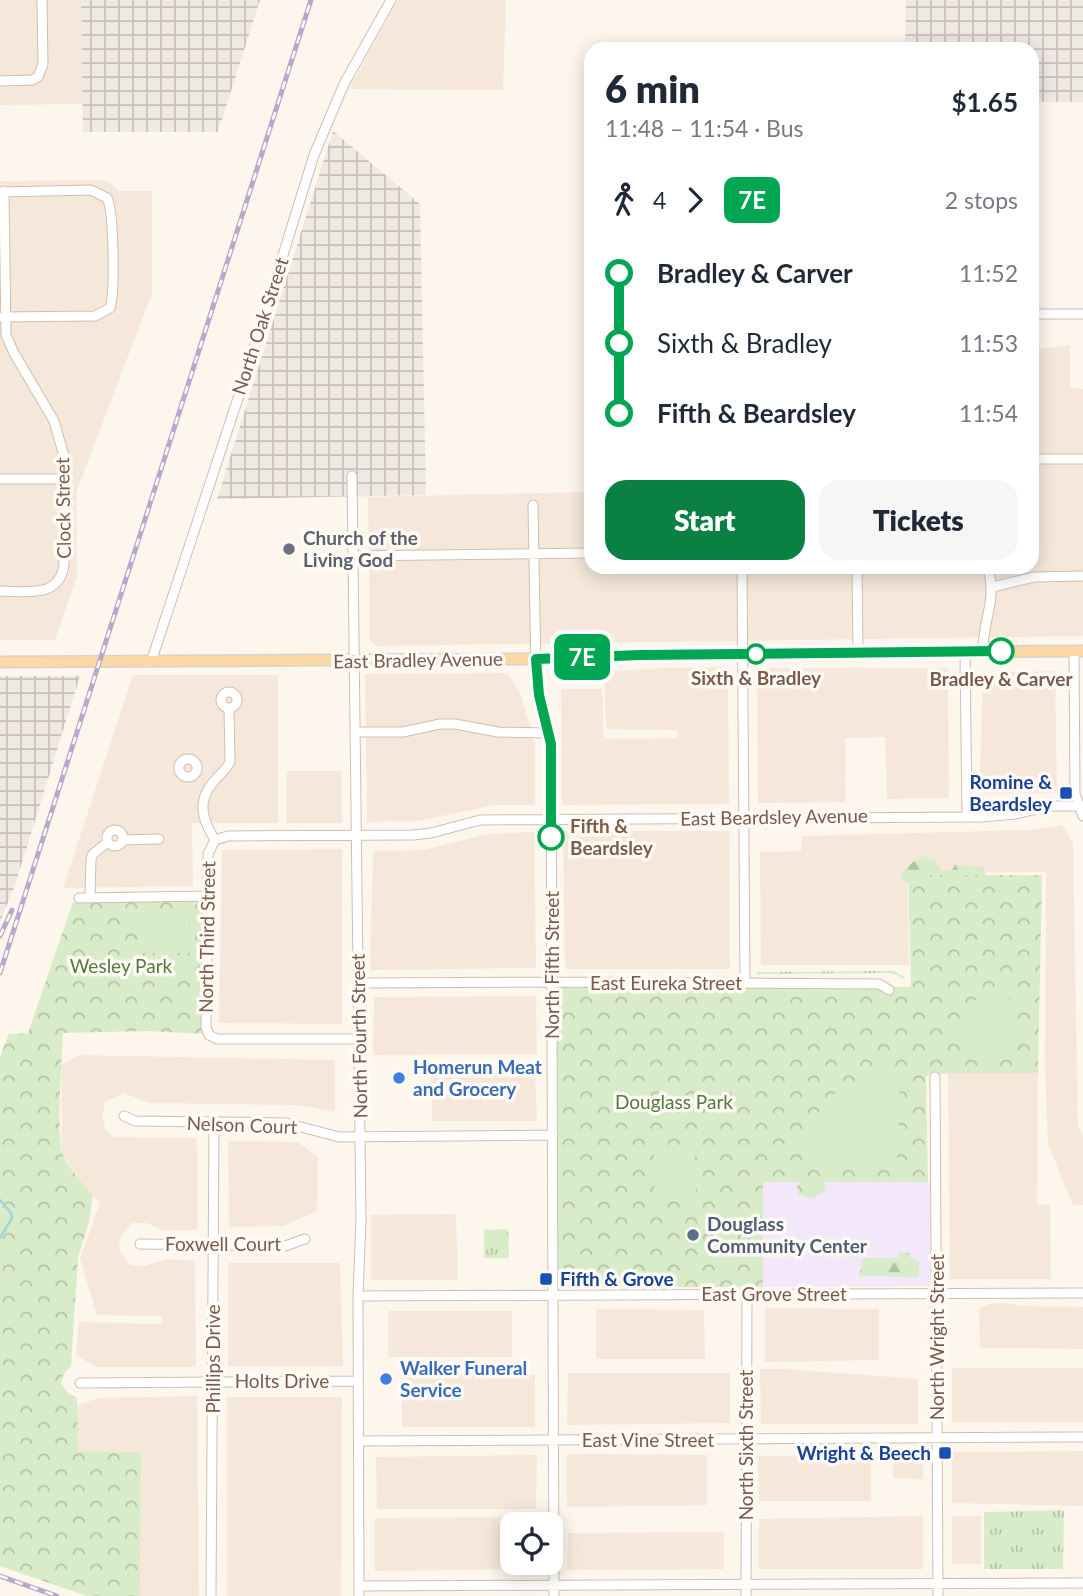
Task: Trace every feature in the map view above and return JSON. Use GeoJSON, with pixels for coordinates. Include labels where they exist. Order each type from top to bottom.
{"type":"FeatureCollection","features":[{"type":"Feature","properties":{"kind":"main road","name":"East Bradley Avenue"},"geometry":{"type":"LineString","coordinates":[[0,662],[354,661],[743,653],[1079,651]]}},
{"type":"Feature","properties":{"kind":"street"},"geometry":{"type":"LineString","coordinates":[[0,81],[32,80],[41,72],[42,0]]}},
{"type":"Feature","properties":{"kind":"street","name":"North Oak Street"},"geometry":{"type":"LineString","coordinates":[[151,662],[247,371],[314,155],[344,84],[391,0]]}},
{"type":"Feature","properties":{"kind":"street"},"geometry":{"type":"LineString","coordinates":[[2,192],[91,190],[107,198],[111,214],[112,302],[110,308],[95,316],[2,317]]}},
{"type":"Feature","properties":{"kind":"street","name":"Clock Street"},"geometry":{"type":"LineString","coordinates":[[0,591],[45,590],[57,584],[63,575],[64,565],[64,456],[54,421],[9,343],[2,317],[2,192]]}},
{"type":"Feature","properties":{"kind":"street"},"geometry":{"type":"LineString","coordinates":[[1039,314],[1083,314]]}},
{"type":"Feature","properties":{"kind":"street"},"geometry":{"type":"LineString","coordinates":[[1039,459],[1083,458]]}},
{"type":"Feature","properties":{"kind":"street","name":"North Fourth Street"},"geometry":{"type":"LineString","coordinates":[[352,476],[360,1137],[359,1591]]}},
{"type":"Feature","properties":{"kind":"street"},"geometry":{"type":"LineString","coordinates":[[0,479],[64,479]]}},
{"type":"Feature","properties":{"kind":"street","name":"North Fifth Street"},"geometry":{"type":"LineString","coordinates":[[533,505],[536,659],[539,695],[551,744],[554,1596]]}},
{"type":"Feature","properties":{"kind":"street"},"geometry":{"type":"LineString","coordinates":[[353,556],[584,553]]}},
{"type":"Feature","properties":{"kind":"street"},"geometry":{"type":"LineString","coordinates":[[742,574],[745,983]]}},
{"type":"Feature","properties":{"kind":"street"},"geometry":{"type":"LineString","coordinates":[[857,574],[858,653]]}},
{"type":"Feature","properties":{"kind":"street"},"geometry":{"type":"LineString","coordinates":[[983,651],[985,627],[991,607],[989,574]]}},
{"type":"Feature","properties":{"kind":"street"},"geometry":{"type":"LineString","coordinates":[[992,587],[1034,577],[1083,576]]}},
{"type":"Feature","properties":{"kind":"street"},"geometry":{"type":"LineString","coordinates":[[1079,651],[1075,794],[1083,817]]}},
{"type":"Feature","properties":{"kind":"street"},"geometry":{"type":"LineString","coordinates":[[965,652],[967,815]]}},
{"type":"Feature","properties":{"kind":"street"},"geometry":{"type":"LineString","coordinates":[[195,774],[209,787],[230,762],[229,708]]}},
{"type":"Feature","properties":{"kind":"street"},"geometry":{"type":"LineString","coordinates":[[355,732],[403,732],[440,724],[455,724],[498,732],[548,733]]}},
{"type":"Feature","properties":{"kind":"street","name":"North Third Street"},"geometry":{"type":"LineString","coordinates":[[209,787],[203,804],[204,817],[215,840]]}},
{"type":"Feature","properties":{"kind":"street","name":"East Beardsley Avenue"},"geometry":{"type":"LineString","coordinates":[[241,836],[431,833],[480,820],[999,816],[1040,807],[1081,806]]}},
{"type":"Feature","properties":{"kind":"street"},"geometry":{"type":"LineString","coordinates":[[90,896],[91,858],[108,842],[108,835],[114,830],[121,833],[122,840],[159,839]]}},
{"type":"Feature","properties":{"kind":"street","name":"North Third Street"},"geometry":{"type":"LineString","coordinates":[[241,836],[215,840],[208,854],[205,977],[206,1027],[209,1035],[217,1039],[239,1040],[359,1039]]}},
{"type":"Feature","properties":{"kind":"street"},"geometry":{"type":"LineString","coordinates":[[79,898],[208,896]]}},
{"type":"Feature","properties":{"kind":"street","name":"East Eureka Street"},"geometry":{"type":"LineString","coordinates":[[358,984],[879,984],[889,990]]}},
{"type":"Feature","properties":{"kind":"street","name":"North Wright Street"},"geometry":{"type":"LineString","coordinates":[[935,1077],[938,1596]]}},
{"type":"Feature","properties":{"kind":"street","name":"Nelson Court"},"geometry":{"type":"LineString","coordinates":[[124,1116],[136,1121],[286,1122],[329,1136],[553,1135]]}},
{"type":"Feature","properties":{"kind":"street","name":"Phillips Drive"},"geometry":{"type":"LineString","coordinates":[[211,1596],[214,1122]]}},
{"type":"Feature","properties":{"kind":"street","name":"Foxwell Court"},"geometry":{"type":"LineString","coordinates":[[140,1244],[285,1246],[305,1240]]}},
{"type":"Feature","properties":{"kind":"street","name":"East Grove Street"},"geometry":{"type":"LineString","coordinates":[[358,1296],[1083,1293]]}},
{"type":"Feature","properties":{"kind":"street","name":"North Sixth Street"},"geometry":{"type":"LineString","coordinates":[[747,1294],[747,1596]]}},
{"type":"Feature","properties":{"kind":"street","name":"Holts Drive"},"geometry":{"type":"LineString","coordinates":[[80,1383],[358,1381]]}},
{"type":"Feature","properties":{"kind":"street","name":"East Vine Street"},"geometry":{"type":"LineString","coordinates":[[359,1441],[1083,1437]]}},
{"type":"Feature","properties":{"kind":"street"},"geometry":{"type":"LineString","coordinates":[[359,1591],[554,1585],[1083,1583]]}},
{"type":"Feature","properties":{"kind":"shaded area"},"geometry":{"type":"Polygon","coordinates":[[[0,0],[81,0],[83,104],[0,105],[0,0]]]}},
{"type":"Feature","properties":{"kind":"shaded area"},"geometry":{"type":"Polygon","coordinates":[[[81,0],[260,0],[218,132],[83,132],[81,0]]]}},
{"type":"Feature","properties":{"kind":"shaded area"},"geometry":{"type":"Polygon","coordinates":[[[398,0],[506,0],[503,90],[349,89],[398,0]]]}},
{"type":"Feature","properties":{"kind":"shaded area"},"geometry":{"type":"Polygon","coordinates":[[[906,0],[1083,0],[1083,102],[1039,102],[1039,42],[905,42],[906,0]]]}},
{"type":"Feature","properties":{"kind":"shaded area"},"geometry":{"type":"Polygon","coordinates":[[[333,131],[420,204],[426,495],[217,499],[333,131]]]}},
{"type":"Feature","properties":{"kind":"shaded area"},"geometry":{"type":"Polygon","coordinates":[[[103,180],[119,191],[152,191],[152,293],[76,493],[77,576],[55,640],[0,640],[0,181],[103,180]]]}},
{"type":"Feature","properties":{"kind":"shaded area"},"geometry":{"type":"Polygon","coordinates":[[[1070,345],[1070,388],[1083,389],[1083,636],[377,646],[370,641],[368,497],[584,492],[584,574],[1039,574],[1039,349],[1070,345]]]}},
{"type":"Feature","properties":{"kind":"shaded area"},"geometry":{"type":"Polygon","coordinates":[[[728,667],[729,804],[562,805],[561,689],[602,689],[604,739],[678,738],[678,730],[606,729],[604,672],[728,667]]]}},
{"type":"Feature","properties":{"kind":"shaded area"},"geometry":{"type":"Polygon","coordinates":[[[757,668],[948,668],[949,798],[887,799],[885,737],[845,738],[846,802],[758,803],[757,668]]]}},
{"type":"Feature","properties":{"kind":"shaded area"},"geometry":{"type":"Polygon","coordinates":[[[1055,671],[1057,793],[985,794],[980,770],[983,673],[1055,671]]]}},
{"type":"Feature","properties":{"kind":"shaded area"},"geometry":{"type":"Polygon","coordinates":[[[507,673],[520,692],[535,744],[535,805],[495,805],[418,821],[367,822],[365,674],[507,673]]]}},
{"type":"Feature","properties":{"kind":"shaded area"},"geometry":{"type":"Polygon","coordinates":[[[133,675],[278,675],[278,823],[192,823],[193,886],[63,888],[133,675]]]}},
{"type":"Feature","properties":{"kind":"shaded area"},"geometry":{"type":"Polygon","coordinates":[[[0,676],[80,676],[15,885],[0,922],[0,676]]]}},
{"type":"Feature","properties":{"kind":"shaded area"},"geometry":{"type":"Polygon","coordinates":[[[287,771],[341,771],[342,823],[286,823],[287,771]]]}},
{"type":"Feature","properties":{"kind":"shaded area"},"geometry":{"type":"Polygon","coordinates":[[[1062,825],[1073,843],[1078,1127],[1083,1137],[1083,1205],[1073,1205],[1048,1144],[1045,1068],[1046,872],[907,873],[909,965],[761,965],[760,852],[801,851],[802,836],[1028,830],[1062,825]]]}},
{"type":"Feature","properties":{"kind":"shaded area"},"geometry":{"type":"Polygon","coordinates":[[[563,831],[729,831],[730,969],[565,969],[563,831]]]}},
{"type":"Feature","properties":{"kind":"shaded area"},"geometry":{"type":"Polygon","coordinates":[[[534,832],[536,968],[370,970],[373,851],[423,850],[487,834],[534,832]]]}},
{"type":"Feature","properties":{"kind":"shaded area"},"geometry":{"type":"Polygon","coordinates":[[[342,849],[342,1024],[219,1023],[222,850],[342,849]]]}},
{"type":"Feature","properties":{"kind":"shaded area"},"geometry":{"type":"Polygon","coordinates":[[[536,996],[537,1054],[373,1055],[374,997],[536,996]]]}},
{"type":"Feature","properties":{"kind":"shaded area"},"geometry":{"type":"Polygon","coordinates":[[[79,1055],[335,1060],[335,1112],[299,1105],[149,1103],[124,1093],[105,1102],[102,1117],[106,1130],[114,1137],[197,1138],[198,1230],[162,1230],[147,1223],[132,1223],[122,1234],[119,1245],[121,1254],[131,1265],[145,1266],[167,1259],[195,1261],[196,1367],[96,1367],[76,1355],[79,1322],[161,1324],[162,1316],[97,1315],[80,1258],[100,1203],[79,1180],[62,1153],[61,1065],[79,1055]]]}},
{"type":"Feature","properties":{"kind":"shaded area"},"geometry":{"type":"Polygon","coordinates":[[[431,1073],[535,1073],[537,1121],[432,1121],[431,1073]]]}},
{"type":"Feature","properties":{"kind":"shaded area"},"geometry":{"type":"Polygon","coordinates":[[[948,1073],[1038,1073],[1037,1204],[1050,1205],[1051,1279],[950,1279],[948,1073]]]}},
{"type":"Feature","properties":{"kind":"shaded area"},"geometry":{"type":"Polygon","coordinates":[[[228,1141],[298,1142],[318,1157],[317,1211],[283,1226],[229,1227],[228,1141]]]}},
{"type":"Feature","properties":{"kind":"shaded area"},"geometry":{"type":"Polygon","coordinates":[[[762,1182],[936,1182],[937,1286],[763,1287],[762,1182]]]}},
{"type":"Feature","properties":{"kind":"shaded area"},"geometry":{"type":"Polygon","coordinates":[[[456,1214],[458,1280],[371,1280],[371,1215],[456,1214]]]}},
{"type":"Feature","properties":{"kind":"shaded area"},"geometry":{"type":"Polygon","coordinates":[[[228,1263],[340,1263],[343,1366],[228,1366],[228,1263]]]}},
{"type":"Feature","properties":{"kind":"shaded area"},"geometry":{"type":"Polygon","coordinates":[[[993,1303],[1083,1307],[1083,1349],[980,1348],[979,1308],[993,1303]]]}},
{"type":"Feature","properties":{"kind":"shaded area"},"geometry":{"type":"Polygon","coordinates":[[[765,1308],[879,1309],[879,1360],[765,1362],[765,1308]]]}},
{"type":"Feature","properties":{"kind":"shaded area"},"geometry":{"type":"Polygon","coordinates":[[[596,1309],[704,1310],[705,1359],[596,1359],[596,1309]]]}},
{"type":"Feature","properties":{"kind":"shaded area"},"geometry":{"type":"Polygon","coordinates":[[[388,1311],[512,1311],[512,1357],[388,1357],[388,1311]]]}},
{"type":"Feature","properties":{"kind":"shaded area"},"geometry":{"type":"Polygon","coordinates":[[[952,1368],[1083,1368],[1083,1422],[952,1422],[952,1368]]]}},
{"type":"Feature","properties":{"kind":"shaded area"},"geometry":{"type":"Polygon","coordinates":[[[760,1369],[918,1379],[918,1424],[761,1424],[760,1369]]]}},
{"type":"Feature","properties":{"kind":"shaded area"},"geometry":{"type":"Polygon","coordinates":[[[568,1373],[730,1373],[730,1423],[567,1425],[568,1373]]]}},
{"type":"Feature","properties":{"kind":"shaded area"},"geometry":{"type":"Polygon","coordinates":[[[402,1375],[535,1375],[535,1427],[402,1427],[402,1375]]]}},
{"type":"Feature","properties":{"kind":"shaded area"},"geometry":{"type":"Polygon","coordinates":[[[197,1396],[199,1596],[140,1596],[141,1452],[77,1451],[77,1405],[99,1398],[197,1396]]]}},
{"type":"Feature","properties":{"kind":"shaded area"},"geometry":{"type":"Polygon","coordinates":[[[227,1397],[342,1397],[341,1596],[227,1596],[227,1397]]]}},
{"type":"Feature","properties":{"kind":"shaded area"},"geometry":{"type":"Polygon","coordinates":[[[1083,1451],[1083,1506],[952,1503],[952,1452],[1083,1451]]]}},
{"type":"Feature","properties":{"kind":"shaded area"},"geometry":{"type":"Polygon","coordinates":[[[567,1454],[707,1455],[707,1505],[567,1507],[567,1454]]]}},
{"type":"Feature","properties":{"kind":"shaded area"},"geometry":{"type":"Polygon","coordinates":[[[537,1455],[536,1509],[377,1509],[376,1457],[537,1455]]]}},
{"type":"Feature","properties":{"kind":"shaded area"},"geometry":{"type":"Polygon","coordinates":[[[758,1456],[871,1456],[871,1501],[759,1501],[758,1456]]]}},
{"type":"Feature","properties":{"kind":"shaded area"},"geometry":{"type":"Polygon","coordinates":[[[893,1457],[923,1457],[923,1479],[893,1478],[893,1457]]]}},
{"type":"Feature","properties":{"kind":"shaded area"},"geometry":{"type":"Polygon","coordinates":[[[923,1516],[923,1569],[759,1569],[759,1519],[923,1516]]]}},
{"type":"Feature","properties":{"kind":"shaded area"},"geometry":{"type":"Polygon","coordinates":[[[952,1516],[981,1516],[981,1564],[952,1564],[952,1516]]]}},
{"type":"Feature","properties":{"kind":"shaded area"},"geometry":{"type":"Polygon","coordinates":[[[500,1517],[500,1569],[375,1571],[375,1518],[500,1517]]]}},
{"type":"Feature","properties":{"kind":"shaded area"},"geometry":{"type":"Polygon","coordinates":[[[724,1532],[724,1569],[567,1570],[568,1533],[724,1532]]]}},
{"type":"Feature","properties":{"kind":"green space"},"geometry":{"type":"Polygon","coordinates":[[[921,856],[935,860],[941,870],[952,870],[955,865],[983,867],[986,876],[912,884],[901,881],[903,870],[921,856]]]}},
{"type":"Feature","properties":{"kind":"green space","name":"Douglass Park"},"geometry":{"type":"Polygon","coordinates":[[[908,875],[1042,875],[1038,1073],[948,1073],[926,1076],[928,1182],[822,1182],[826,1186],[825,1192],[811,1199],[798,1194],[797,1186],[801,1182],[763,1182],[763,1287],[563,1287],[558,1280],[554,984],[911,987],[908,875]]]}},
{"type":"Feature","properties":{"kind":"green space","name":"Wesley Park"},"geometry":{"type":"Polygon","coordinates":[[[208,896],[205,1034],[147,1031],[63,1033],[61,1146],[69,1166],[93,1195],[89,1222],[78,1257],[71,1366],[64,1373],[61,1383],[68,1393],[77,1398],[78,1451],[141,1452],[140,1596],[87,1596],[0,1566],[0,1057],[9,1034],[28,1033],[73,902],[208,896]]]}},
{"type":"Feature","properties":{"kind":"green space"},"geometry":{"type":"Polygon","coordinates":[[[189,913],[189,953],[143,953],[143,914],[189,913]]]}},
{"type":"Feature","properties":{"kind":"green space"},"geometry":{"type":"Polygon","coordinates":[[[894,971],[905,978],[888,973],[757,974],[757,972],[894,971]]]}},
{"type":"Feature","properties":{"kind":"green space"},"geometry":{"type":"Polygon","coordinates":[[[990,995],[1008,997],[1017,1004],[1018,1044],[1010,1052],[967,1051],[959,1032],[960,1015],[971,1003],[990,995]]]}},
{"type":"Feature","properties":{"kind":"green space"},"geometry":{"type":"Polygon","coordinates":[[[881,1074],[900,1075],[897,1161],[889,1169],[880,1166],[805,1162],[810,1130],[826,1103],[850,1084],[881,1074]]]}},
{"type":"Feature","properties":{"kind":"green space"},"geometry":{"type":"Polygon","coordinates":[[[695,1149],[696,1199],[655,1200],[654,1150],[695,1149]]]}},
{"type":"Feature","properties":{"kind":"green space"},"geometry":{"type":"Polygon","coordinates":[[[508,1229],[509,1258],[484,1258],[484,1230],[508,1229]]]}},
{"type":"Feature","properties":{"kind":"green space"},"geometry":{"type":"Polygon","coordinates":[[[899,1252],[909,1253],[910,1257],[919,1262],[919,1277],[859,1276],[863,1258],[898,1258],[899,1252]]]}},
{"type":"Feature","properties":{"kind":"green space"},"geometry":{"type":"Polygon","coordinates":[[[1064,1510],[1063,1569],[984,1569],[984,1512],[1064,1510]]]}},
{"type":"Feature","properties":{"kind":"waterway"},"geometry":{"type":"LineString","coordinates":[[0,1200],[12,1218],[0,1238]]}},
{"type":"Feature","properties":{"kind":"railway"},"geometry":{"type":"LineString","coordinates":[[0,973],[311,0]]}},
{"type":"Feature","properties":{"kind":"railway"},"geometry":{"type":"LineString","coordinates":[[0,936],[12,910]]}},
{"type":"Feature","properties":{"kind":"railway"},"geometry":{"type":"LineString","coordinates":[[0,1576],[57,1596]]}},
{"type":"Feature","properties":{"kind":"bus line","name":"7E"},"geometry":{"type":"LineString","coordinates":[[551,837],[551,744],[539,695],[536,659],[640,655],[1001,651]]}},
{"type":"Feature","properties":{"kind":"place","name":"Church of the Living God"},"geometry":{"type":"Point","coordinates":[289,549]}},
{"type":"Feature","properties":{"kind":"place","name":"Bradley & Carver"},"geometry":{"type":"Point","coordinates":[1001,651]}},
{"type":"Feature","properties":{"kind":"place","name":"Sixth & Bradley"},"geometry":{"type":"Point","coordinates":[756,654]}},
{"type":"Feature","properties":{"kind":"place","name":"Romine & Beardsley"},"geometry":{"type":"Point","coordinates":[1066,793]}},
{"type":"Feature","properties":{"kind":"place","name":"Fifth & Beardsley"},"geometry":{"type":"Point","coordinates":[551,837]}},
{"type":"Feature","properties":{"kind":"place","name":"Homerun Meat and Grocery"},"geometry":{"type":"Point","coordinates":[399,1078]}},
{"type":"Feature","properties":{"kind":"place","name":"Douglass Community Center"},"geometry":{"type":"Point","coordinates":[693,1235]}},
{"type":"Feature","properties":{"kind":"place","name":"Fifth & Grove"},"geometry":{"type":"Point","coordinates":[546,1279]}},
{"type":"Feature","properties":{"kind":"place","name":"Walker Funeral Service"},"geometry":{"type":"Point","coordinates":[386,1379]}},
{"type":"Feature","properties":{"kind":"place","name":"Wright & Beech"},"geometry":{"type":"Point","coordinates":[945,1453]}}]}
